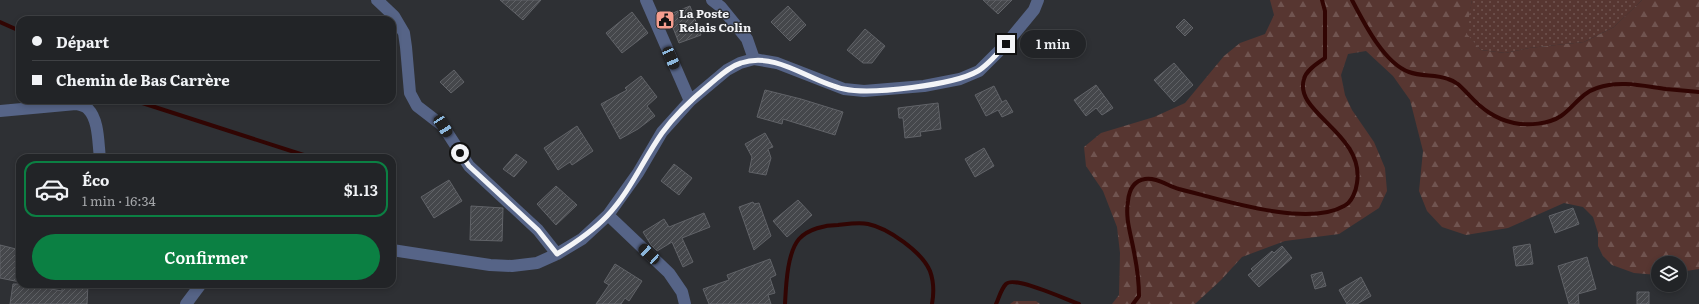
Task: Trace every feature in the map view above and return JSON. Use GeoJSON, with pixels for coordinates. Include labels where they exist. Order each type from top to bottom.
{"type":"FeatureCollection","features":[{"type":"Feature","properties":{"kind":"street"},"geometry":{"type":"LineString","coordinates":[[377,0],[394,16]]}},
{"type":"Feature","properties":{"kind":"street"},"geometry":{"type":"LineString","coordinates":[[646,0],[690,101]]}},
{"type":"Feature","properties":{"kind":"street"},"geometry":{"type":"LineString","coordinates":[[712,0],[721,7],[747,39],[754,60]]}},
{"type":"Feature","properties":{"kind":"street"},"geometry":{"type":"LineString","coordinates":[[396,251],[512,266],[537,263],[557,254],[582,239],[608,215],[638,173],[662,132],[690,101],[727,70],[740,63],[754,60],[777,63],[844,89],[864,91],[924,86],[960,79],[979,71],[1006,44],[1034,10],[1038,0]]}},
{"type":"Feature","properties":{"kind":"street"},"geometry":{"type":"LineString","coordinates":[[396,19],[404,33],[410,93],[417,106],[443,126],[469,166],[538,230],[557,254]]}},
{"type":"Feature","properties":{"kind":"street"},"geometry":{"type":"LineString","coordinates":[[0,111],[76,104],[87,107],[92,115],[95,126],[99,154]]}},
{"type":"Feature","properties":{"kind":"street"},"geometry":{"type":"LineString","coordinates":[[608,215],[670,273],[682,292],[685,304]]}},
{"type":"Feature","properties":{"kind":"street"},"geometry":{"type":"LineString","coordinates":[[186,304],[198,288]]}},
{"type":"Feature","properties":{"kind":"green space"},"geometry":{"type":"Polygon","coordinates":[[[1270,0],[1472,0],[1466,33],[1481,50],[1505,53],[1529,48],[1584,42],[1614,27],[1642,0],[1699,0],[1699,269],[1687,271],[1687,256],[1651,256],[1651,274],[1634,273],[1612,265],[1603,256],[1598,246],[1598,233],[1593,217],[1583,207],[1564,203],[1508,228],[1466,235],[1442,227],[1427,211],[1419,191],[1423,151],[1410,100],[1393,76],[1366,51],[1348,54],[1341,75],[1345,95],[1352,110],[1374,142],[1385,168],[1387,191],[1379,208],[1339,234],[1285,241],[1242,257],[1221,280],[1195,304],[1112,304],[1119,295],[1120,253],[1117,227],[1103,191],[1086,166],[1084,147],[1101,133],[1154,117],[1185,103],[1224,56],[1240,43],[1265,34],[1274,15],[1270,0]]]}},
{"type":"Feature","properties":{"kind":"green space"},"geometry":{"type":"Polygon","coordinates":[[[1472,0],[1642,0],[1614,27],[1584,42],[1529,48],[1505,53],[1481,50],[1465,33],[1472,0]]]}},
{"type":"Feature","properties":{"kind":"green space"},"geometry":{"type":"Polygon","coordinates":[[[1014,301],[1036,301],[1040,304],[1010,304],[1014,301]]]}},
{"type":"Feature","properties":{"kind":"building"},"geometry":{"type":"Polygon","coordinates":[[[500,0],[541,0],[523,20],[500,0]]]}},
{"type":"Feature","properties":{"kind":"building"},"geometry":{"type":"Polygon","coordinates":[[[983,0],[1012,0],[998,14],[983,0]]]}},
{"type":"Feature","properties":{"kind":"building"},"geometry":{"type":"Polygon","coordinates":[[[690,6],[701,35],[679,43],[668,15],[690,6]]]}},
{"type":"Feature","properties":{"kind":"building"},"geometry":{"type":"Polygon","coordinates":[[[788,6],[806,25],[790,41],[771,22],[788,6]]]}},
{"type":"Feature","properties":{"kind":"building"},"geometry":{"type":"Polygon","coordinates":[[[632,12],[648,33],[622,53],[606,33],[632,12]]]}},
{"type":"Feature","properties":{"kind":"building"},"geometry":{"type":"Polygon","coordinates":[[[1184,19],[1193,28],[1185,36],[1176,27],[1184,19]]]}},
{"type":"Feature","properties":{"kind":"building"},"geometry":{"type":"Polygon","coordinates":[[[865,29],[885,46],[872,63],[863,63],[847,50],[865,29]]]}},
{"type":"Feature","properties":{"kind":"building"},"geometry":{"type":"Polygon","coordinates":[[[1032,34],[1044,46],[1035,55],[1024,42],[1032,34]]]}},
{"type":"Feature","properties":{"kind":"building"},"geometry":{"type":"Polygon","coordinates":[[[1174,63],[1193,85],[1174,102],[1154,80],[1174,63]]]}},
{"type":"Feature","properties":{"kind":"building"},"geometry":{"type":"Polygon","coordinates":[[[454,70],[464,82],[451,93],[440,82],[454,70]]]}},
{"type":"Feature","properties":{"kind":"building"},"geometry":{"type":"Polygon","coordinates":[[[641,76],[657,97],[647,106],[655,116],[638,129],[620,139],[601,104],[627,90],[625,88],[641,76]]]}},
{"type":"Feature","properties":{"kind":"building"},"geometry":{"type":"Polygon","coordinates":[[[1096,85],[1113,108],[1102,115],[1096,108],[1086,116],[1074,100],[1096,85]]]}},
{"type":"Feature","properties":{"kind":"building"},"geometry":{"type":"Polygon","coordinates":[[[994,86],[1002,102],[1006,100],[1013,112],[1002,117],[998,110],[986,116],[975,95],[994,86]]]}},
{"type":"Feature","properties":{"kind":"building"},"geometry":{"type":"Polygon","coordinates":[[[765,90],[843,112],[835,135],[783,119],[782,124],[757,117],[765,90]]]}},
{"type":"Feature","properties":{"kind":"building"},"geometry":{"type":"Polygon","coordinates":[[[938,103],[941,129],[920,132],[921,136],[905,138],[903,118],[899,118],[898,108],[938,103]]]}},
{"type":"Feature","properties":{"kind":"building"},"geometry":{"type":"Polygon","coordinates":[[[577,126],[593,151],[572,165],[570,162],[558,170],[544,148],[577,126]]]}},
{"type":"Feature","properties":{"kind":"building"},"geometry":{"type":"Polygon","coordinates":[[[765,133],[773,147],[768,149],[771,158],[766,175],[749,172],[752,157],[745,144],[765,133]]]}},
{"type":"Feature","properties":{"kind":"building"},"geometry":{"type":"Polygon","coordinates":[[[984,148],[994,166],[975,177],[965,159],[984,148]]]}},
{"type":"Feature","properties":{"kind":"building"},"geometry":{"type":"Polygon","coordinates":[[[516,154],[527,162],[514,177],[503,169],[516,154]]]}},
{"type":"Feature","properties":{"kind":"building"},"geometry":{"type":"Polygon","coordinates":[[[674,164],[692,178],[679,195],[661,181],[674,164]]]}},
{"type":"Feature","properties":{"kind":"building"},"geometry":{"type":"Polygon","coordinates":[[[449,180],[462,201],[434,218],[421,197],[449,180]]]}},
{"type":"Feature","properties":{"kind":"building"},"geometry":{"type":"Polygon","coordinates":[[[556,186],[577,205],[556,225],[537,204],[556,186]]]}},
{"type":"Feature","properties":{"kind":"building"},"geometry":{"type":"Polygon","coordinates":[[[798,200],[812,215],[787,237],[773,221],[798,200]]]}},
{"type":"Feature","properties":{"kind":"building"},"geometry":{"type":"Polygon","coordinates":[[[753,202],[754,204],[759,203],[771,236],[754,250],[739,207],[753,202]]]}},
{"type":"Feature","properties":{"kind":"building"},"geometry":{"type":"Polygon","coordinates":[[[471,206],[503,208],[502,241],[470,240],[471,206]]]}},
{"type":"Feature","properties":{"kind":"building"},"geometry":{"type":"Polygon","coordinates":[[[1573,208],[1579,224],[1555,233],[1549,216],[1573,208]]]}},
{"type":"Feature","properties":{"kind":"building"},"geometry":{"type":"Polygon","coordinates":[[[704,213],[710,227],[682,238],[693,262],[683,267],[672,242],[657,251],[651,245],[643,232],[664,219],[669,227],[704,213]]]}},
{"type":"Feature","properties":{"kind":"building"},"geometry":{"type":"Polygon","coordinates":[[[1530,244],[1533,264],[1516,266],[1513,247],[1530,244]]]}},
{"type":"Feature","properties":{"kind":"building"},"geometry":{"type":"Polygon","coordinates":[[[0,245],[16,249],[16,281],[0,278],[0,245]]]}},
{"type":"Feature","properties":{"kind":"building"},"geometry":{"type":"Polygon","coordinates":[[[1282,246],[1292,258],[1259,287],[1248,275],[1253,271],[1251,269],[1272,251],[1274,253],[1282,246]]]}},
{"type":"Feature","properties":{"kind":"building"},"geometry":{"type":"Polygon","coordinates":[[[1587,257],[1596,289],[1578,294],[1579,304],[1569,304],[1558,266],[1587,257]]]}},
{"type":"Feature","properties":{"kind":"building"},"geometry":{"type":"Polygon","coordinates":[[[770,259],[776,275],[770,278],[775,293],[768,295],[771,304],[709,304],[703,289],[729,280],[727,275],[770,259]]]}},
{"type":"Feature","properties":{"kind":"building"},"geometry":{"type":"Polygon","coordinates":[[[615,264],[642,281],[629,301],[625,298],[621,304],[596,304],[609,285],[604,282],[615,264]]]}},
{"type":"Feature","properties":{"kind":"building"},"geometry":{"type":"Polygon","coordinates":[[[1322,272],[1326,286],[1315,289],[1311,275],[1322,272]]]}},
{"type":"Feature","properties":{"kind":"building"},"geometry":{"type":"Polygon","coordinates":[[[1361,277],[1371,296],[1357,304],[1347,304],[1339,290],[1361,277]]]}},
{"type":"Feature","properties":{"kind":"building"},"geometry":{"type":"Polygon","coordinates":[[[13,284],[16,284],[16,288],[46,288],[62,291],[62,288],[88,288],[87,304],[10,304],[13,284]]]}},
{"type":"Feature","properties":{"kind":"building"},"geometry":{"type":"Polygon","coordinates":[[[1637,292],[1649,292],[1649,304],[1637,304],[1637,292]]]}},
{"type":"Feature","properties":{"kind":"waterway"},"geometry":{"type":"LineString","coordinates":[[1133,304],[1139,296],[1139,285],[1127,208],[1132,187],[1137,182],[1145,179],[1153,179],[1179,189],[1239,205],[1286,213],[1308,214],[1328,212],[1347,204],[1355,193],[1357,183],[1357,166],[1351,150],[1341,137],[1309,103],[1303,91],[1305,76],[1313,67],[1325,58],[1325,11],[1322,0]]}},
{"type":"Feature","properties":{"kind":"waterway"},"geometry":{"type":"LineString","coordinates":[[1352,0],[1362,20],[1383,51],[1400,67],[1414,74],[1443,77],[1451,80],[1460,86],[1484,109],[1501,119],[1514,123],[1538,124],[1551,121],[1561,116],[1591,90],[1614,84],[1632,84],[1699,92]]}},
{"type":"Feature","properties":{"kind":"waterway"},"geometry":{"type":"LineString","coordinates":[[0,22],[16,29]]}},
{"type":"Feature","properties":{"kind":"waterway"},"geometry":{"type":"LineString","coordinates":[[145,104],[301,154]]}},
{"type":"Feature","properties":{"kind":"waterway"},"geometry":{"type":"LineString","coordinates":[[785,304],[790,261],[795,245],[799,239],[812,230],[822,227],[853,223],[868,224],[885,230],[904,242],[920,256],[930,271],[933,288],[932,304]]}},
{"type":"Feature","properties":{"kind":"waterway"},"geometry":{"type":"LineString","coordinates":[[996,304],[1004,286],[1011,282],[1029,285],[1079,304]]}},
{"type":"Feature","properties":{"kind":"place","name":"La Poste Relais Colin"},"geometry":{"type":"Point","coordinates":[665,20]}},
{"type":"Feature","properties":{"kind":"route"},"geometry":{"type":"LineString","coordinates":[[460,153],[469,166],[538,230],[557,254],[582,239],[608,215],[622,198],[662,132],[690,101],[727,70],[740,63],[754,60],[777,63],[844,89],[864,91],[924,86],[960,79],[979,71],[1006,44]]}}]}
